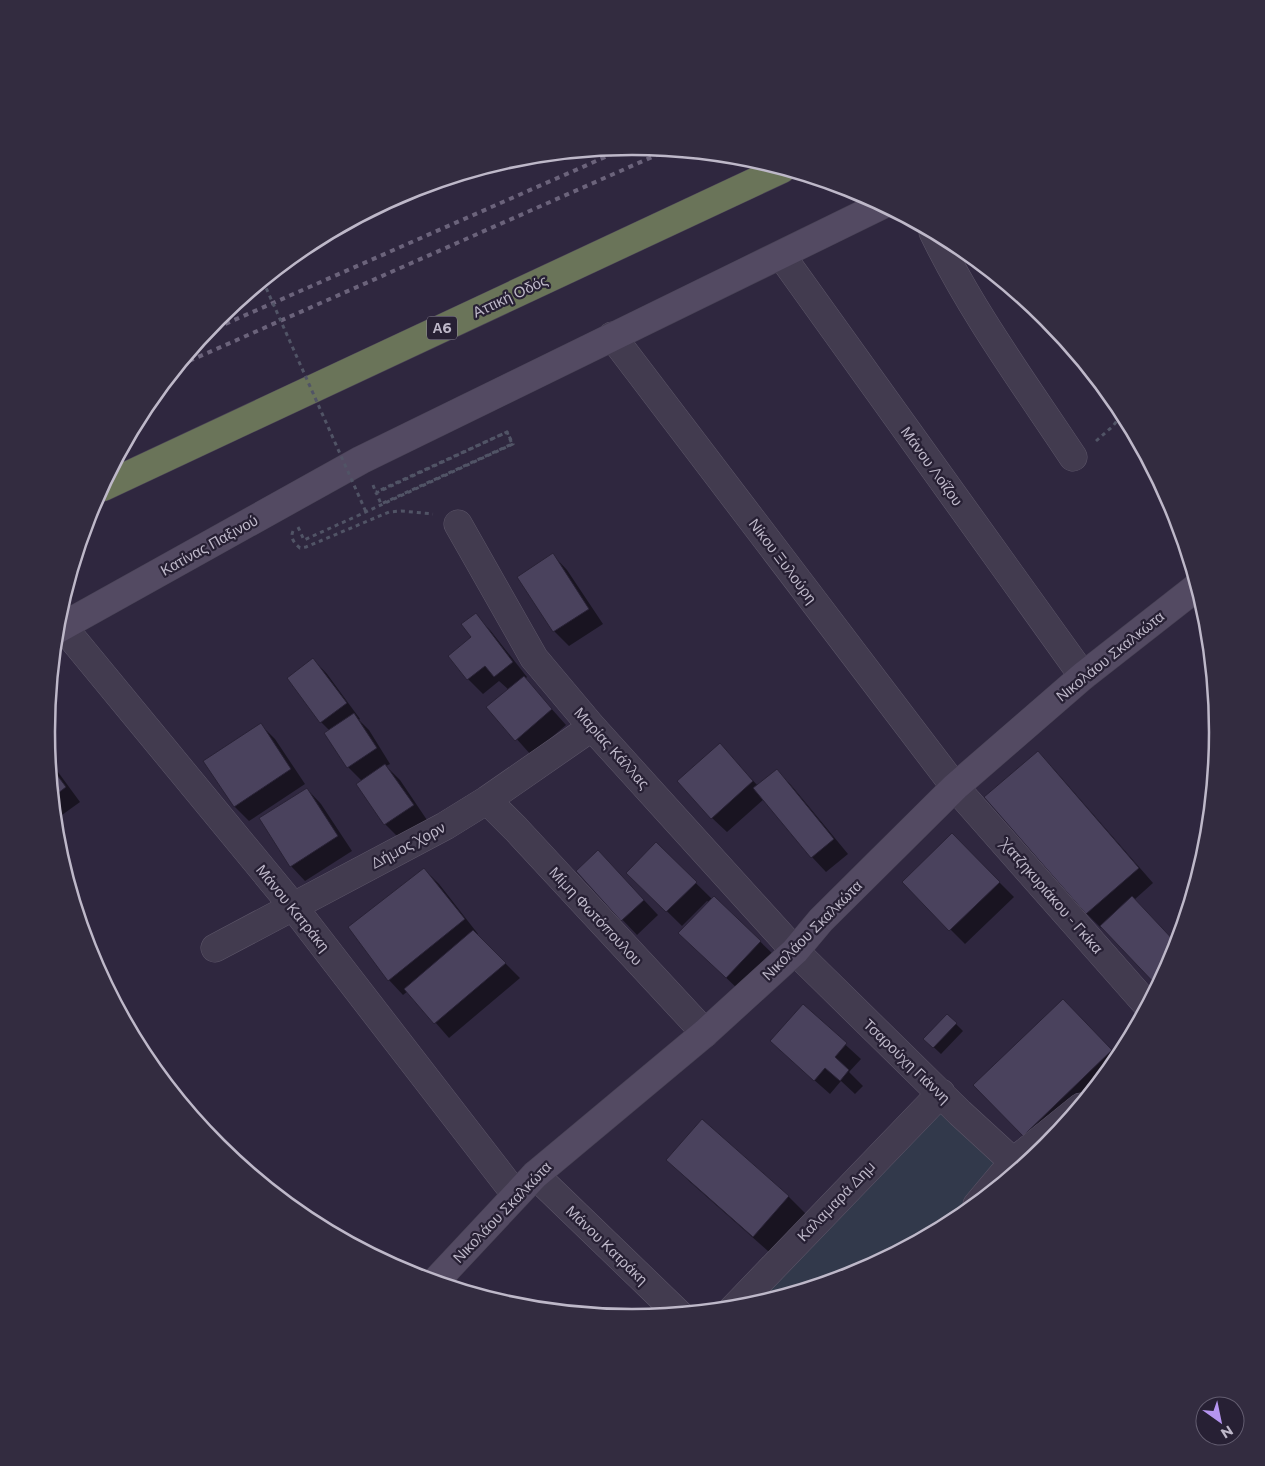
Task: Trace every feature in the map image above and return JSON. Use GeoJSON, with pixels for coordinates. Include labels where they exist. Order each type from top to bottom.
{"type":"FeatureCollection","features":[{"type":"Feature","properties":{"kind":"highway","name":"Αττική Οδός"},"geometry":{"type":"LineString","coordinates":[[113,482],[772,173]]}},
{"type":"Feature","properties":{"kind":"street","name":"Κατίνας Παξινού"},"geometry":{"type":"LineString","coordinates":[[65,626],[361,460],[874,209]]}},
{"type":"Feature","properties":{"kind":"street"},"geometry":{"type":"LineString","coordinates":[[938,244],[974,308],[1073,457]]}},
{"type":"Feature","properties":{"kind":"street","name":"Μάνου Λοΐζου"},"geometry":{"type":"LineString","coordinates":[[781,256],[1082,676]]}},
{"type":"Feature","properties":{"kind":"street","name":"Νίκου Ξυλούρη"},"geometry":{"type":"LineString","coordinates":[[612,336],[955,786]]}},
{"type":"Feature","properties":{"kind":"street","name":"Μαρίας Κάλλας"},"geometry":{"type":"LineString","coordinates":[[458,524],[534,658],[592,727],[795,951]]}},
{"type":"Feature","properties":{"kind":"street","name":"Νικολάου Σκαλκώτα"},"geometry":{"type":"LineString","coordinates":[[439,1277],[535,1175],[705,1033],[795,951],[821,920],[955,786],[1082,676],[1192,591]]}},
{"type":"Feature","properties":{"kind":"street","name":"Μάνου Κατράκη"},"geometry":{"type":"LineString","coordinates":[[64,634],[292,905],[516,1194]]}},
{"type":"Feature","properties":{"kind":"street","name":"Δήμος Χορν"},"geometry":{"type":"LineString","coordinates":[[215,948],[292,905],[445,826],[487,800],[592,727]]}},
{"type":"Feature","properties":{"kind":"street","name":"Χατζηκυριάκου - Γκίκα"},"geometry":{"type":"LineString","coordinates":[[955,786],[1144,1001]]}},
{"type":"Feature","properties":{"kind":"street","name":"Μίμη Φωτόπουλου"},"geometry":{"type":"LineString","coordinates":[[487,800],[705,1033]]}},
{"type":"Feature","properties":{"kind":"street","name":"Τσαρούχη Γιάννη"},"geometry":{"type":"LineString","coordinates":[[795,951],[941,1094],[1016,1164]]}},
{"type":"Feature","properties":{"kind":"street","name":"Καλαμαρά Δημ"},"geometry":{"type":"LineString","coordinates":[[742,1300],[941,1094]]}},
{"type":"Feature","properties":{"kind":"street","name":"Μάνου Κατράκη"},"geometry":{"type":"LineString","coordinates":[[535,1175],[673,1309]]}},
{"type":"Feature","properties":{"kind":"path"},"geometry":{"type":"LineString","coordinates":[[266,287],[366,512]]}},
{"type":"Feature","properties":{"kind":"path"},"geometry":{"type":"LineString","coordinates":[[1073,457],[1094,443],[1118,420]]}},
{"type":"Feature","properties":{"kind":"path"},"geometry":{"type":"LineString","coordinates":[[307,538],[513,444],[507,432],[376,492],[381,504],[512,444],[507,432],[382,490]]}},
{"type":"Feature","properties":{"kind":"path"},"geometry":{"type":"LineString","coordinates":[[297,526],[292,532],[292,538],[300,548],[389,512],[401,510],[445,515],[453,518],[458,524]]}},
{"type":"Feature","properties":{"kind":"shaded area"},"geometry":{"type":"Polygon","coordinates":[[[941,1093],[1013,1162],[999,1178],[984,1191],[921,1233],[888,1251],[818,1280],[758,1296],[941,1093]]]}},
{"type":"Feature","properties":{"kind":"building"},"geometry":{"type":"Polygon","coordinates":[[[553,553],[589,609],[553,632],[517,577],[553,553]]]}},
{"type":"Feature","properties":{"kind":"building"},"geometry":{"type":"Polygon","coordinates":[[[476,613],[513,662],[494,677],[485,666],[467,680],[448,656],[471,637],[461,624],[476,613]]]}},
{"type":"Feature","properties":{"kind":"building"},"geometry":{"type":"Polygon","coordinates":[[[313,658],[347,703],[320,723],[287,678],[313,658]]]}},
{"type":"Feature","properties":{"kind":"building"},"geometry":{"type":"Polygon","coordinates":[[[524,676],[552,709],[515,741],[486,707],[524,676]]]}},
{"type":"Feature","properties":{"kind":"building"},"geometry":{"type":"Polygon","coordinates":[[[354,713],[377,748],[347,768],[324,733],[354,713]]]}},
{"type":"Feature","properties":{"kind":"building"},"geometry":{"type":"Polygon","coordinates":[[[261,723],[291,769],[234,807],[203,761],[261,723]]]}},
{"type":"Feature","properties":{"kind":"building"},"geometry":{"type":"Polygon","coordinates":[[[720,743],[753,781],[711,819],[677,781],[720,743]]]}},
{"type":"Feature","properties":{"kind":"building"},"geometry":{"type":"Polygon","coordinates":[[[1038,751],[1139,868],[1086,914],[984,797],[1038,751]]]}},
{"type":"Feature","properties":{"kind":"building"},"geometry":{"type":"Polygon","coordinates":[[[385,764],[414,805],[384,825],[356,784],[385,764]]]}},
{"type":"Feature","properties":{"kind":"building"},"geometry":{"type":"Polygon","coordinates":[[[777,769],[834,839],[811,858],[753,788],[777,769]]]}},
{"type":"Feature","properties":{"kind":"building"},"geometry":{"type":"Polygon","coordinates":[[[56,774],[66,787],[58,793],[56,774]]]}},
{"type":"Feature","properties":{"kind":"building"},"geometry":{"type":"Polygon","coordinates":[[[307,788],[338,836],[290,867],[259,818],[307,788]]]}},
{"type":"Feature","properties":{"kind":"building"},"geometry":{"type":"Polygon","coordinates":[[[952,833],[1000,882],[949,931],[902,882],[952,833]]]}},
{"type":"Feature","properties":{"kind":"building"},"geometry":{"type":"Polygon","coordinates":[[[656,842],[697,882],[666,912],[626,873],[656,842]]]}},
{"type":"Feature","properties":{"kind":"building"},"geometry":{"type":"Polygon","coordinates":[[[598,850],[644,900],[621,921],[576,871],[598,850]]]}},
{"type":"Feature","properties":{"kind":"building"},"geometry":{"type":"Polygon","coordinates":[[[424,868],[465,919],[388,981],[348,927],[424,868]]]}},
{"type":"Feature","properties":{"kind":"building"},"geometry":{"type":"Polygon","coordinates":[[[714,896],[761,941],[726,978],[678,933],[714,896]]]}},
{"type":"Feature","properties":{"kind":"building"},"geometry":{"type":"Polygon","coordinates":[[[1132,896],[1172,938],[1153,982],[1100,926],[1132,896]]]}},
{"type":"Feature","properties":{"kind":"building"},"geometry":{"type":"Polygon","coordinates":[[[473,930],[506,963],[434,1024],[404,989],[473,930]]]}},
{"type":"Feature","properties":{"kind":"building"},"geometry":{"type":"Polygon","coordinates":[[[1063,999],[1112,1050],[1023,1136],[973,1085],[1063,999]]]}},
{"type":"Feature","properties":{"kind":"building"},"geometry":{"type":"Polygon","coordinates":[[[803,1004],[847,1043],[835,1057],[849,1070],[840,1081],[825,1068],[814,1081],[770,1041],[803,1004]]]}},
{"type":"Feature","properties":{"kind":"building"},"geometry":{"type":"Polygon","coordinates":[[[947,1014],[957,1023],[933,1048],[923,1039],[947,1014]]]}},
{"type":"Feature","properties":{"kind":"building"},"geometry":{"type":"Polygon","coordinates":[[[702,1119],[789,1196],[753,1237],[666,1160],[702,1119]]]}},
{"type":"Feature","properties":{"kind":"railway"},"geometry":{"type":"LineString","coordinates":[[225,324],[607,156]]}},
{"type":"Feature","properties":{"kind":"railway"},"geometry":{"type":"LineString","coordinates":[[191,360],[654,156]]}}]}
